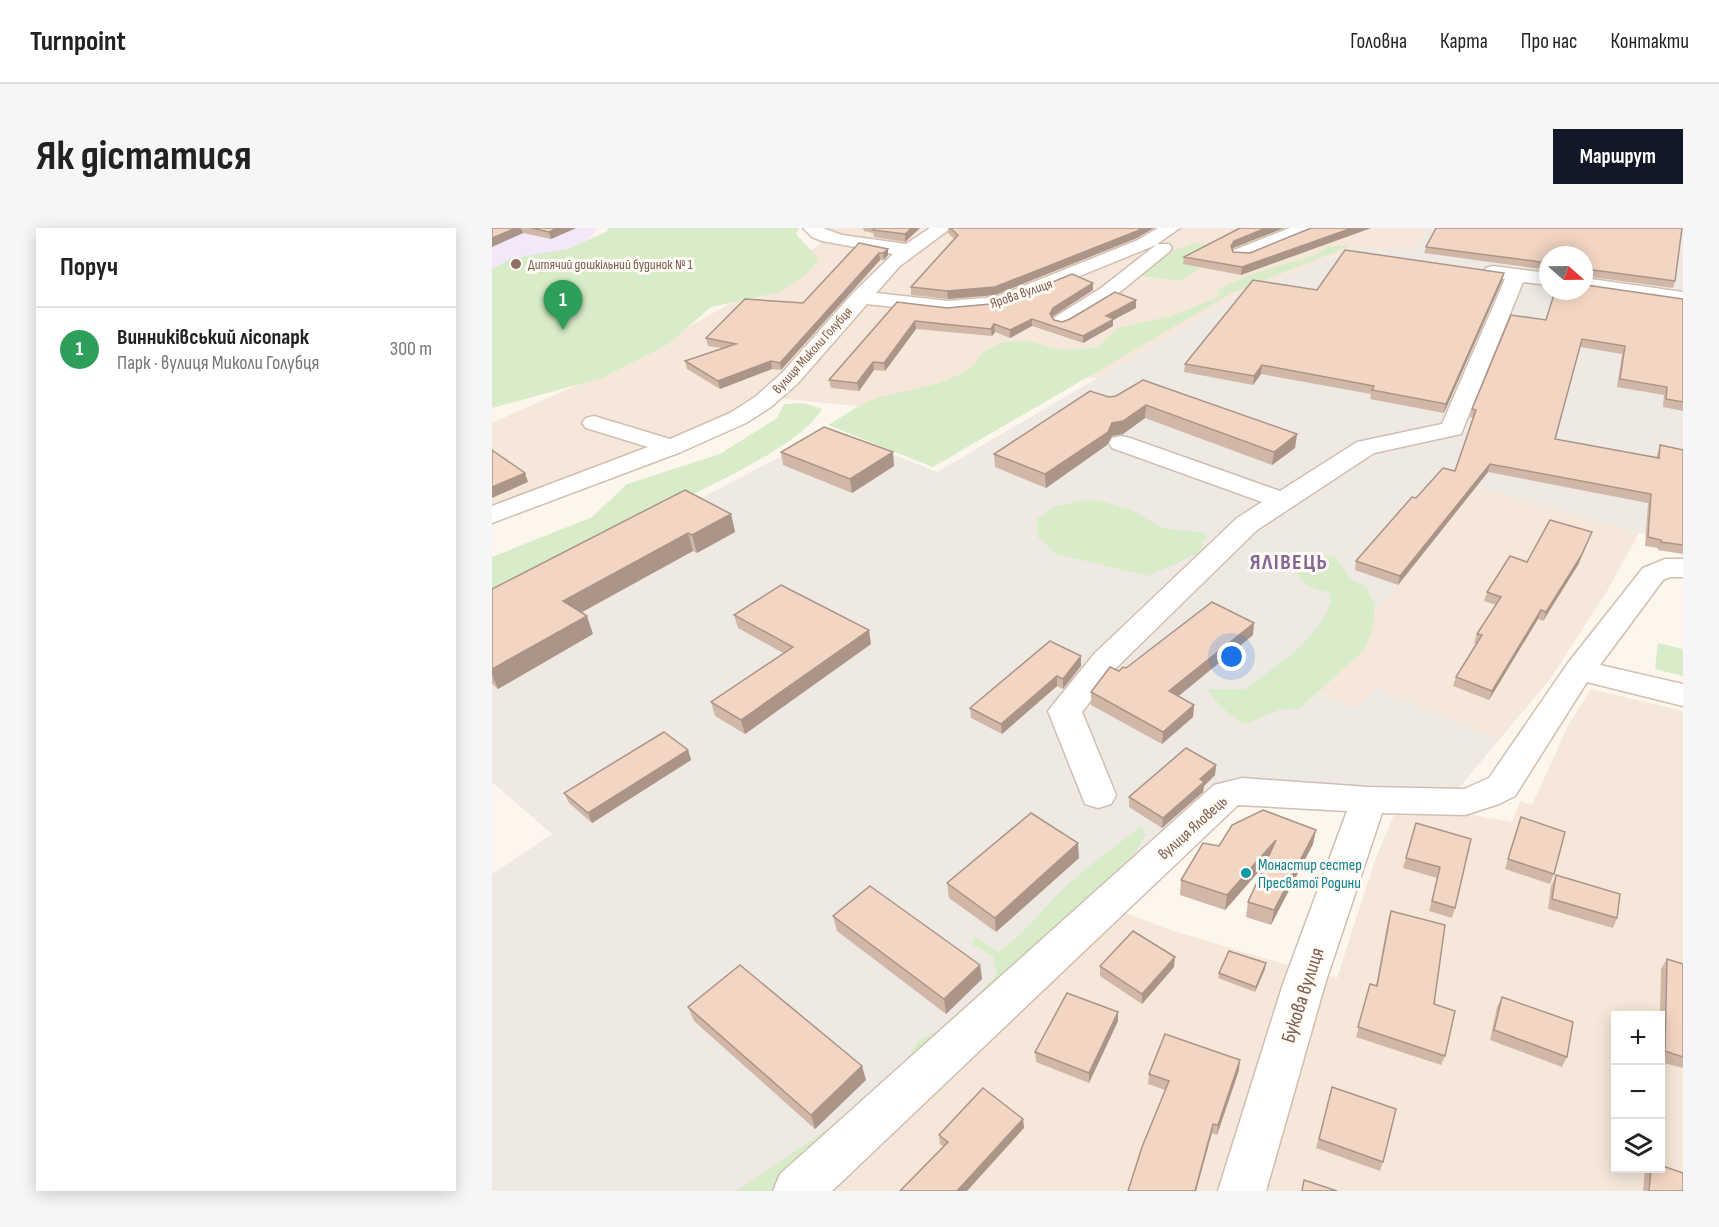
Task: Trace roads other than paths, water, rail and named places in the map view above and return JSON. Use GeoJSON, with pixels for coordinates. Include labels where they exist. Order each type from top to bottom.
{"type":"FeatureCollection","features":[{"type":"Feature","properties":{"kind":"street"},"geometry":{"type":"LineString","coordinates":[[812,228],[817,233],[837,239],[907,250]]}},
{"type":"Feature","properties":{"kind":"street","name":"вулиця Миколи Голубця"},"geometry":{"type":"LineString","coordinates":[[492,515],[672,447],[738,418],[763,402],[790,378],[860,297],[907,250],[942,228]]}},
{"type":"Feature","properties":{"kind":"street","name":"Ярова вулиця"},"geometry":{"type":"LineString","coordinates":[[860,297],[944,308],[981,306],[1001,302],[1143,244],[1171,228]]}},
{"type":"Feature","properties":{"kind":"street"},"geometry":{"type":"LineString","coordinates":[[1062,321],[1108,292],[1188,228]]}},
{"type":"Feature","properties":{"kind":"street"},"geometry":{"type":"LineString","coordinates":[[1241,254],[1306,228]]}},
{"type":"Feature","properties":{"kind":"street"},"geometry":{"type":"LineString","coordinates":[[1472,269],[1539,278]]}},
{"type":"Feature","properties":{"kind":"street"},"geometry":{"type":"LineString","coordinates":[[1098,795],[1065,711],[1105,661],[1247,524],[1366,447],[1452,429],[1516,275]]}},
{"type":"Feature","properties":{"kind":"street"},"geometry":{"type":"LineString","coordinates":[[1593,285],[1683,298]]}},
{"type":"Feature","properties":{"kind":"street"},"geometry":{"type":"LineString","coordinates":[[594,423],[672,447]]}},
{"type":"Feature","properties":{"kind":"street"},"geometry":{"type":"LineString","coordinates":[[1121,443],[1283,501]]}},
{"type":"Feature","properties":{"kind":"street","name":"вулиця Яловець"},"geometry":{"type":"LineString","coordinates":[[796,1191],[1227,794],[1242,791],[1368,800],[1465,802],[1502,787],[1579,670],[1653,574],[1665,568],[1683,568]]}},
{"type":"Feature","properties":{"kind":"street"},"geometry":{"type":"LineString","coordinates":[[1579,670],[1683,695]]}},
{"type":"Feature","properties":{"kind":"street","name":"Букова вулиця"},"geometry":{"type":"LineString","coordinates":[[1242,1191],[1304,984],[1356,841],[1368,800]]}},
{"type":"Feature","properties":{"kind":"place","name":"Дитячий дошкільний будинок № 1"},"geometry":{"type":"Point","coordinates":[516,264]}},
{"type":"Feature","properties":{"kind":"place","name":"Винниківський лісопарк"},"geometry":{"type":"Point","coordinates":[563,330]}},
{"type":"Feature","properties":{"kind":"place","name":"Монастир сестер Пресвятої Родини"},"geometry":{"type":"Point","coordinates":[1246,873]}},
{"type":"Feature","properties":{"kind":"district","name":"ЯЛІВЕЦЬ"},"geometry":{"type":"Point","coordinates":[1289,561]}}]}
